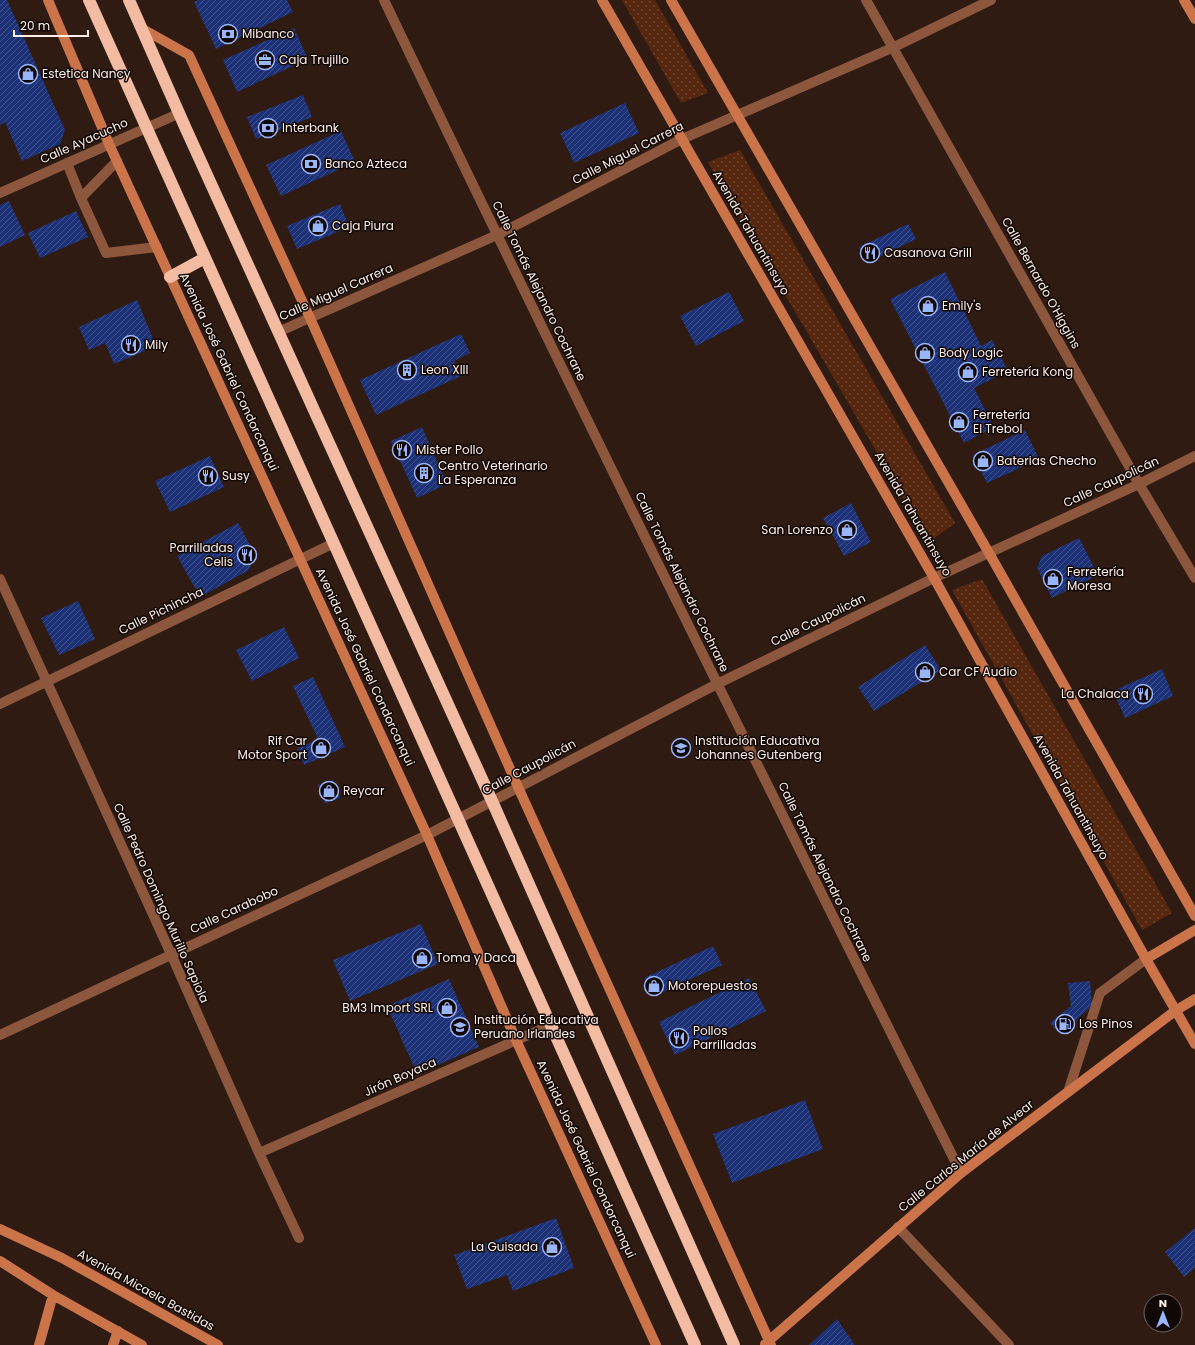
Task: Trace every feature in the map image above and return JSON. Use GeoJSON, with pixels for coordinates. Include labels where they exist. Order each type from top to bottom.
{"type":"FeatureCollection","features":[{"type":"Feature","properties":{"kind":"highway","name":"Avenida José Gabriel Condorcanqui"},"geometry":{"type":"LineString","coordinates":[[90,0],[695,1345]]}},
{"type":"Feature","properties":{"kind":"highway"},"geometry":{"type":"LineString","coordinates":[[129,0],[278,332],[492,801],[734,1345]]}},
{"type":"Feature","properties":{"kind":"highway"},"geometry":{"type":"LineString","coordinates":[[170,276],[205,258]]}},
{"type":"Feature","properties":{"kind":"street","name":"Avenida José Gabriel Condorcanqui"},"geometry":{"type":"LineString","coordinates":[[48,0],[117,161],[426,835],[516,1040],[656,1345]]}},
{"type":"Feature","properties":{"kind":"street","name":"Calle Tomás Alejandro Cochrane"},"geometry":{"type":"LineString","coordinates":[[384,0],[497,235],[717,684],[961,1173]]}},
{"type":"Feature","properties":{"kind":"street","name":"Avenida Tahuantinsuyo"},"geometry":{"type":"LineString","coordinates":[[602,0],[934,578],[1175,1011],[1195,1044]]}},
{"type":"Feature","properties":{"kind":"street"},"geometry":{"type":"LineString","coordinates":[[672,0],[736,115],[989,553],[1195,916]]}},
{"type":"Feature","properties":{"kind":"street","name":"Calle Bernardo O'Higgins"},"geometry":{"type":"LineString","coordinates":[[866,0],[1139,484],[1195,578]]}},
{"type":"Feature","properties":{"kind":"street","name":"Calle Miguel Carrera"},"geometry":{"type":"LineString","coordinates":[[278,332],[497,235],[682,139],[892,48],[991,0]]}},
{"type":"Feature","properties":{"kind":"street"},"geometry":{"type":"LineString","coordinates":[[1184,0],[1195,19]]}},
{"type":"Feature","properties":{"kind":"street"},"geometry":{"type":"LineString","coordinates":[[141,28],[189,55],[310,318],[767,1343]]}},
{"type":"Feature","properties":{"kind":"street","name":"Calle Ayacucho"},"geometry":{"type":"LineString","coordinates":[[0,193],[180,113]]}},
{"type":"Feature","properties":{"kind":"street"},"geometry":{"type":"LineString","coordinates":[[81,198],[117,161]]}},
{"type":"Feature","properties":{"kind":"street"},"geometry":{"type":"LineString","coordinates":[[67,163],[106,253],[157,247]]}},
{"type":"Feature","properties":{"kind":"street","name":"Calle Caupolicán"},"geometry":{"type":"LineString","coordinates":[[458,819],[717,684],[934,578],[1139,484],[1195,456]]}},
{"type":"Feature","properties":{"kind":"street","name":"Calle Pichincha"},"geometry":{"type":"LineString","coordinates":[[0,704],[334,543]]}},
{"type":"Feature","properties":{"kind":"street","name":"Calle Pedro Domingo Murillo Sapiola"},"geometry":{"type":"LineString","coordinates":[[0,579],[259,1153],[299,1238]]}},
{"type":"Feature","properties":{"kind":"street","name":"Calle Carabobo"},"geometry":{"type":"LineString","coordinates":[[0,1035],[458,819]]}},
{"type":"Feature","properties":{"kind":"street"},"geometry":{"type":"LineString","coordinates":[[1068,1092],[1100,993],[1146,959],[1195,930]]}},
{"type":"Feature","properties":{"kind":"street","name":"Calle Carlos María de Alvear"},"geometry":{"type":"LineString","coordinates":[[767,1343],[961,1173],[1175,1011],[1195,999]]}},
{"type":"Feature","properties":{"kind":"street","name":"Jirón Boyaca"},"geometry":{"type":"LineString","coordinates":[[259,1153],[551,1025]]}},
{"type":"Feature","properties":{"kind":"street"},"geometry":{"type":"LineString","coordinates":[[898,1227],[1009,1345]]}},
{"type":"Feature","properties":{"kind":"street","name":"Avenida Micaela Bastidas"},"geometry":{"type":"LineString","coordinates":[[0,1229],[62,1258],[218,1345]]}},
{"type":"Feature","properties":{"kind":"street"},"geometry":{"type":"LineString","coordinates":[[0,1261],[52,1296],[142,1345]]}},
{"type":"Feature","properties":{"kind":"street"},"geometry":{"type":"LineString","coordinates":[[39,1345],[52,1296]]}},
{"type":"Feature","properties":{"kind":"street"},"geometry":{"type":"LineString","coordinates":[[113,1345],[118,1331]]}},
{"type":"Feature","properties":{"kind":"shaded area"},"geometry":{"type":"Polygon","coordinates":[[[622,0],[655,0],[708,93],[681,103],[622,0]]]}},
{"type":"Feature","properties":{"kind":"shaded area"},"geometry":{"type":"Polygon","coordinates":[[[740,150],[955,523],[929,542],[708,162],[740,150]]]}},
{"type":"Feature","properties":{"kind":"shaded area"},"geometry":{"type":"Polygon","coordinates":[[[982,579],[1172,913],[1142,930],[952,590],[982,579]]]}},
{"type":"Feature","properties":{"kind":"building"},"geometry":{"type":"Polygon","coordinates":[[[0,0],[7,0],[65,130],[60,144],[22,161],[5,122],[0,125],[0,0]]]}},
{"type":"Feature","properties":{"kind":"building","name":"Mibanco"},"geometry":{"type":"Polygon","coordinates":[[[199,0],[287,0],[293,12],[216,49],[194,2],[199,0]]]}},
{"type":"Feature","properties":{"kind":"building","name":"Caja Trujillo"},"geometry":{"type":"Polygon","coordinates":[[[294,28],[308,59],[237,92],[223,60],[294,28]]]}},
{"type":"Feature","properties":{"kind":"building","name":"Interbank"},"geometry":{"type":"Polygon","coordinates":[[[303,95],[312,117],[256,139],[247,117],[303,95]]]}},
{"type":"Feature","properties":{"kind":"building"},"geometry":{"type":"Polygon","coordinates":[[[625,103],[639,133],[574,163],[560,133],[625,103]]]}},
{"type":"Feature","properties":{"kind":"building","name":"Banco Azteca"},"geometry":{"type":"Polygon","coordinates":[[[341,131],[355,162],[281,196],[266,165],[341,131]]]}},
{"type":"Feature","properties":{"kind":"building"},"geometry":{"type":"Polygon","coordinates":[[[9,201],[25,235],[0,247],[0,205],[9,201]]]}},
{"type":"Feature","properties":{"kind":"building","name":"Caja Piura"},"geometry":{"type":"Polygon","coordinates":[[[340,204],[349,227],[297,249],[287,226],[340,204]]]}},
{"type":"Feature","properties":{"kind":"building"},"geometry":{"type":"Polygon","coordinates":[[[76,211],[88,237],[40,258],[28,233],[76,211]]]}},
{"type":"Feature","properties":{"kind":"building"},"geometry":{"type":"Polygon","coordinates":[[[908,224],[916,239],[867,263],[859,247],[908,224]]]}},
{"type":"Feature","properties":{"kind":"building"},"geometry":{"type":"Polygon","coordinates":[[[945,272],[981,346],[992,340],[1008,371],[974,388],[994,427],[964,443],[890,299],[945,272]]]}},
{"type":"Feature","properties":{"kind":"building"},"geometry":{"type":"Polygon","coordinates":[[[729,292],[744,321],[696,346],[680,316],[729,292]]]}},
{"type":"Feature","properties":{"kind":"building"},"geometry":{"type":"Polygon","coordinates":[[[137,300],[156,346],[114,364],[105,343],[89,350],[79,327],[137,300]]]}},
{"type":"Feature","properties":{"kind":"building"},"geometry":{"type":"Polygon","coordinates":[[[461,334],[470,353],[454,361],[461,376],[376,415],[360,380],[461,334]]]}},
{"type":"Feature","properties":{"kind":"building","name":"Centro Veterinario La Esperanza"},"geometry":{"type":"Polygon","coordinates":[[[422,427],[447,484],[417,498],[391,441],[422,427]]]}},
{"type":"Feature","properties":{"kind":"building"},"geometry":{"type":"Polygon","coordinates":[[[1025,430],[1039,459],[987,483],[973,455],[1025,430]]]}},
{"type":"Feature","properties":{"kind":"building"},"geometry":{"type":"Polygon","coordinates":[[[210,456],[224,487],[170,512],[155,481],[210,456]]]}},
{"type":"Feature","properties":{"kind":"building","name":"San Lorenzo"},"geometry":{"type":"Polygon","coordinates":[[[851,503],[871,542],[844,556],[823,518],[851,503]]]}},
{"type":"Feature","properties":{"kind":"building"},"geometry":{"type":"Polygon","coordinates":[[[238,523],[254,553],[249,570],[200,597],[177,556],[238,523]]]}},
{"type":"Feature","properties":{"kind":"building"},"geometry":{"type":"Polygon","coordinates":[[[1079,538],[1098,575],[1052,598],[1037,568],[1042,556],[1079,538]]]}},
{"type":"Feature","properties":{"kind":"building"},"geometry":{"type":"Polygon","coordinates":[[[78,601],[95,639],[59,655],[41,618],[78,601]]]}},
{"type":"Feature","properties":{"kind":"building"},"geometry":{"type":"Polygon","coordinates":[[[284,627],[299,658],[252,681],[236,650],[284,627]]]}},
{"type":"Feature","properties":{"kind":"building"},"geometry":{"type":"Polygon","coordinates":[[[925,645],[941,670],[874,711],[858,687],[925,645]]]}},
{"type":"Feature","properties":{"kind":"building","name":"La Chalaca"},"geometry":{"type":"Polygon","coordinates":[[[1162,669],[1173,696],[1125,718],[1113,691],[1162,669]]]}},
{"type":"Feature","properties":{"kind":"building"},"geometry":{"type":"Polygon","coordinates":[[[313,677],[345,747],[304,765],[297,749],[318,739],[293,686],[313,677]]]}},
{"type":"Feature","properties":{"kind":"building","name":"Reycar"},"geometry":{"type":"Polygon","coordinates":[[[333,780],[340,798],[325,803],[318,785],[333,780]]]}},
{"type":"Feature","properties":{"kind":"building"},"geometry":{"type":"Polygon","coordinates":[[[421,924],[438,964],[350,1001],[333,960],[421,924]]]}},
{"type":"Feature","properties":{"kind":"building"},"geometry":{"type":"Polygon","coordinates":[[[713,946],[722,965],[653,996],[644,978],[713,946]]]}},
{"type":"Feature","properties":{"kind":"building"},"geometry":{"type":"Polygon","coordinates":[[[749,978],[766,1011],[675,1055],[659,1022],[749,978]]]}},
{"type":"Feature","properties":{"kind":"building"},"geometry":{"type":"Polygon","coordinates":[[[449,979],[479,1047],[417,1074],[387,1006],[449,979]]]}},
{"type":"Feature","properties":{"kind":"building"},"geometry":{"type":"Polygon","coordinates":[[[1090,981],[1092,1006],[1060,1034],[1050,1023],[1071,1006],[1068,983],[1090,981]]]}},
{"type":"Feature","properties":{"kind":"building"},"geometry":{"type":"Polygon","coordinates":[[[805,1100],[823,1149],[732,1183],[713,1134],[805,1100]]]}},
{"type":"Feature","properties":{"kind":"building"},"geometry":{"type":"Polygon","coordinates":[[[556,1218],[574,1268],[513,1291],[507,1275],[467,1289],[454,1255],[556,1218]]]}},
{"type":"Feature","properties":{"kind":"building"},"geometry":{"type":"Polygon","coordinates":[[[1195,1228],[1195,1268],[1184,1277],[1165,1252],[1195,1228]]]}},
{"type":"Feature","properties":{"kind":"building"},"geometry":{"type":"Polygon","coordinates":[[[837,1319],[855,1345],[809,1345],[837,1319]]]}},
{"type":"Feature","properties":{"kind":"place","name":"Mibanco"},"geometry":{"type":"Point","coordinates":[228,34]}},
{"type":"Feature","properties":{"kind":"place","name":"Caja Trujillo"},"geometry":{"type":"Point","coordinates":[265,60]}},
{"type":"Feature","properties":{"kind":"place","name":"Estetica Nancy"},"geometry":{"type":"Point","coordinates":[28,74]}},
{"type":"Feature","properties":{"kind":"place","name":"Interbank"},"geometry":{"type":"Point","coordinates":[268,128]}},
{"type":"Feature","properties":{"kind":"place","name":"Banco Azteca"},"geometry":{"type":"Point","coordinates":[311,164]}},
{"type":"Feature","properties":{"kind":"place","name":"Caja Piura"},"geometry":{"type":"Point","coordinates":[318,226]}},
{"type":"Feature","properties":{"kind":"place","name":"Casanova Grill"},"geometry":{"type":"Point","coordinates":[870,253]}},
{"type":"Feature","properties":{"kind":"place","name":"Emily's"},"geometry":{"type":"Point","coordinates":[928,306]}},
{"type":"Feature","properties":{"kind":"place","name":"Mily"},"geometry":{"type":"Point","coordinates":[131,345]}},
{"type":"Feature","properties":{"kind":"place","name":"Body Logic"},"geometry":{"type":"Point","coordinates":[925,353]}},
{"type":"Feature","properties":{"kind":"place","name":"Leon XIII"},"geometry":{"type":"Point","coordinates":[407,370]}},
{"type":"Feature","properties":{"kind":"place","name":"Ferretería Kong"},"geometry":{"type":"Point","coordinates":[968,372]}},
{"type":"Feature","properties":{"kind":"place","name":"Ferretería El Trebol"},"geometry":{"type":"Point","coordinates":[959,422]}},
{"type":"Feature","properties":{"kind":"place","name":"Mister Pollo"},"geometry":{"type":"Point","coordinates":[402,450]}},
{"type":"Feature","properties":{"kind":"place","name":"Baterias Checho"},"geometry":{"type":"Point","coordinates":[983,461]}},
{"type":"Feature","properties":{"kind":"place","name":"Centro Veterinario La Esperanza"},"geometry":{"type":"Point","coordinates":[424,473]}},
{"type":"Feature","properties":{"kind":"place","name":"Susy"},"geometry":{"type":"Point","coordinates":[208,476]}},
{"type":"Feature","properties":{"kind":"place","name":"San Lorenzo"},"geometry":{"type":"Point","coordinates":[847,530]}},
{"type":"Feature","properties":{"kind":"place","name":"Parrilladas Celis"},"geometry":{"type":"Point","coordinates":[247,555]}},
{"type":"Feature","properties":{"kind":"place","name":"Ferretería Moresa"},"geometry":{"type":"Point","coordinates":[1053,579]}},
{"type":"Feature","properties":{"kind":"place","name":"Car CF Audio"},"geometry":{"type":"Point","coordinates":[925,672]}},
{"type":"Feature","properties":{"kind":"place","name":"La Chalaca"},"geometry":{"type":"Point","coordinates":[1143,694]}},
{"type":"Feature","properties":{"kind":"place","name":"Rif Car Motor Sport"},"geometry":{"type":"Point","coordinates":[321,748]}},
{"type":"Feature","properties":{"kind":"place","name":"Institución Educativa Johannes Gutenberg"},"geometry":{"type":"Point","coordinates":[681,748]}},
{"type":"Feature","properties":{"kind":"place","name":"Reycar"},"geometry":{"type":"Point","coordinates":[329,791]}},
{"type":"Feature","properties":{"kind":"place","name":"Toma y Daca"},"geometry":{"type":"Point","coordinates":[422,958]}},
{"type":"Feature","properties":{"kind":"place","name":"Motorepuestos"},"geometry":{"type":"Point","coordinates":[654,986]}},
{"type":"Feature","properties":{"kind":"place","name":"BM3 Import SRL"},"geometry":{"type":"Point","coordinates":[447,1008]}},
{"type":"Feature","properties":{"kind":"place","name":"Los Pinos"},"geometry":{"type":"Point","coordinates":[1065,1024]}},
{"type":"Feature","properties":{"kind":"place","name":"Institución Educativa Peruano Irlandes"},"geometry":{"type":"Point","coordinates":[460,1027]}},
{"type":"Feature","properties":{"kind":"place","name":"Pollos Parrilladas"},"geometry":{"type":"Point","coordinates":[679,1038]}},
{"type":"Feature","properties":{"kind":"place","name":"La Guisada"},"geometry":{"type":"Point","coordinates":[552,1247]}}]}
